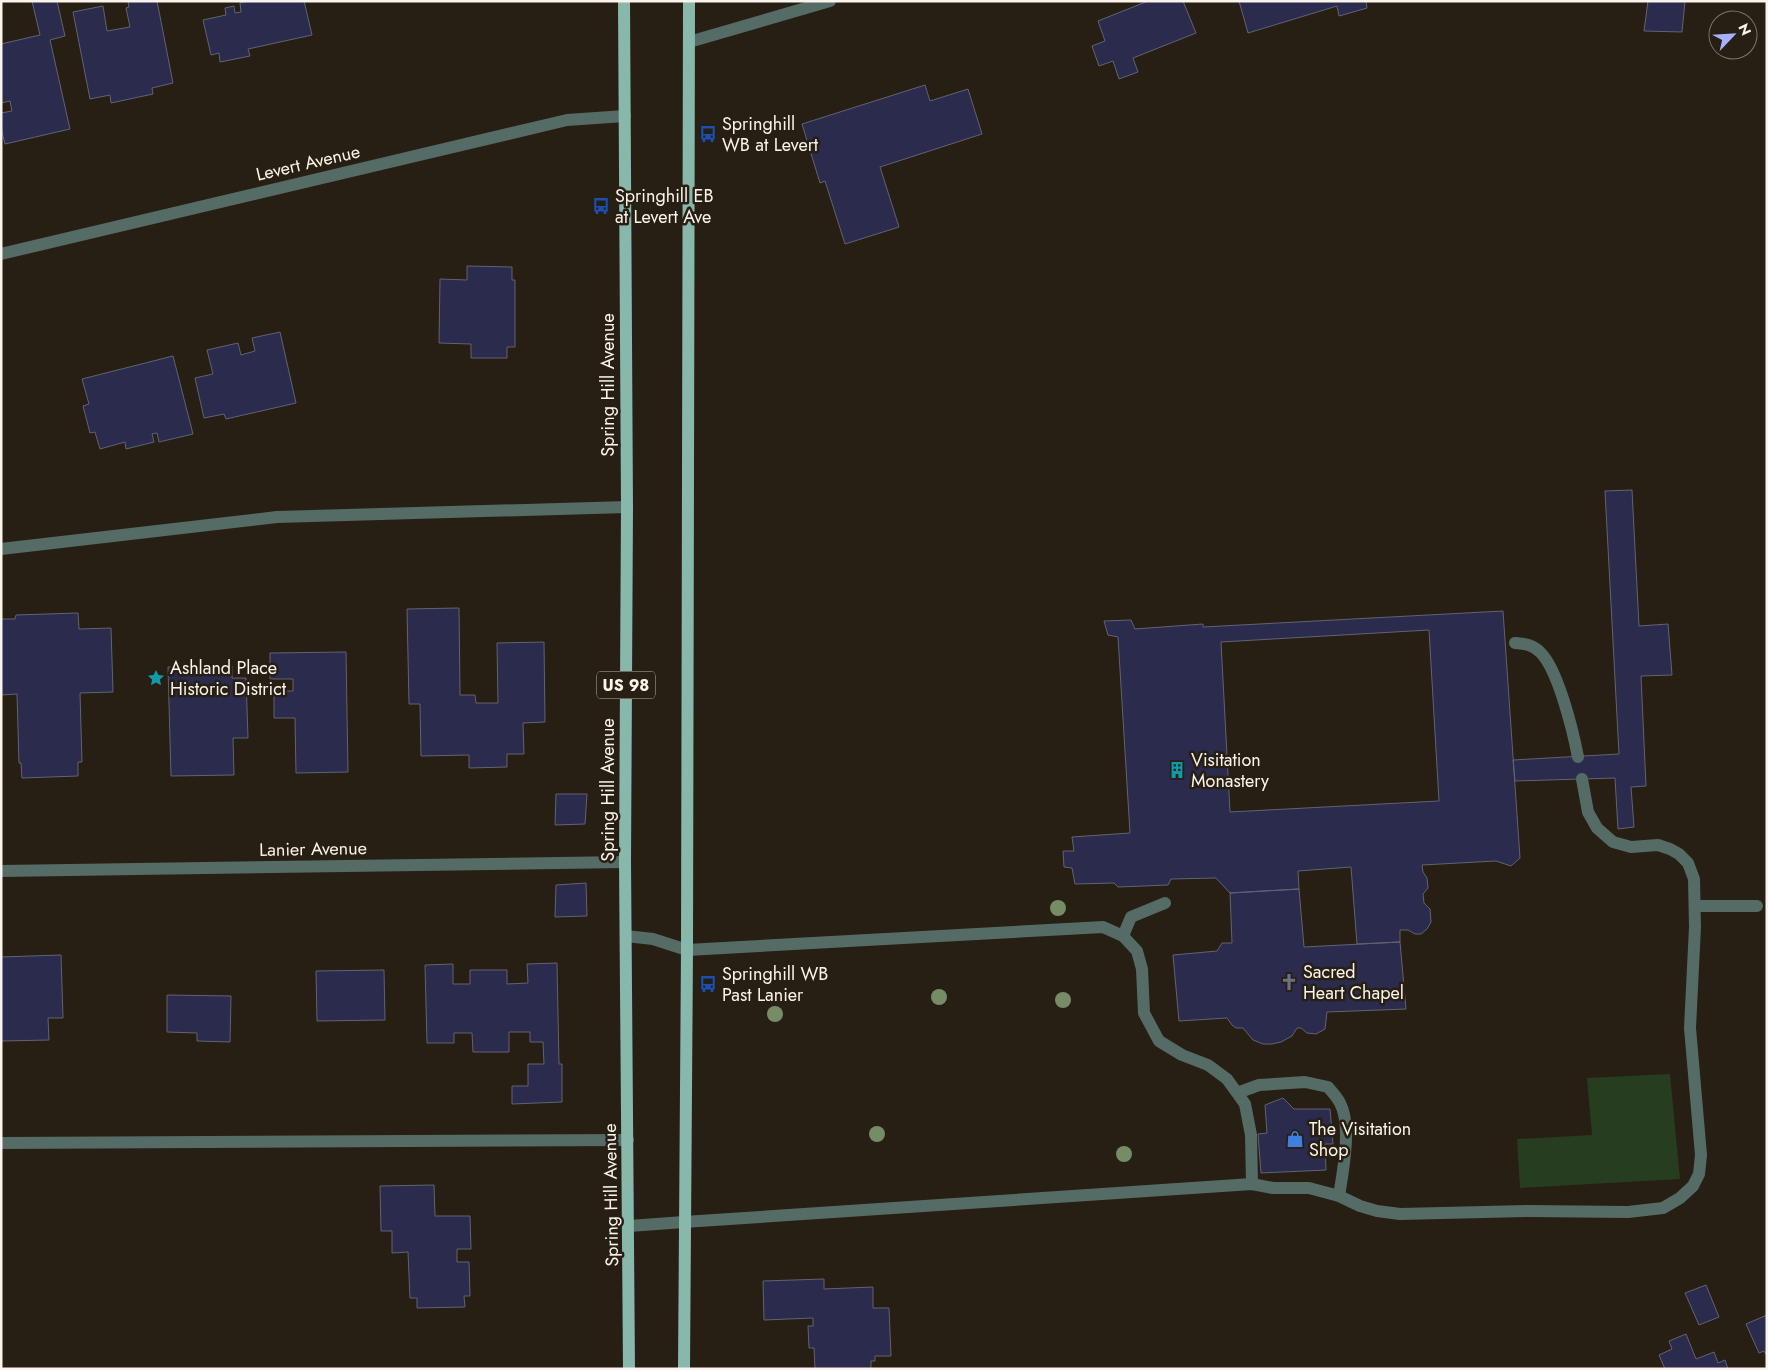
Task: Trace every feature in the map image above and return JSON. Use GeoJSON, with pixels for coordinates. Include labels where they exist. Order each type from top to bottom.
{"type":"FeatureCollection","features":[{"type":"Feature","properties":{"kind":"main road","name":"Spring Hill Avenue"},"geometry":{"type":"LineString","coordinates":[[624,1],[625,862],[629,1369]]}},
{"type":"Feature","properties":{"kind":"main road"},"geometry":{"type":"LineString","coordinates":[[684,1369],[689,1]]}},
{"type":"Feature","properties":{"kind":"street"},"geometry":{"type":"LineString","coordinates":[[689,42],[830,1]]}},
{"type":"Feature","properties":{"kind":"street","name":"Levert Avenue"},"geometry":{"type":"LineString","coordinates":[[1,254],[567,120],[624,116]]}},
{"type":"Feature","properties":{"kind":"street"},"geometry":{"type":"LineString","coordinates":[[1,549],[277,517],[626,507]]}},
{"type":"Feature","properties":{"kind":"street"},"geometry":{"type":"LineString","coordinates":[[1515,643],[1528,644],[1540,651],[1548,661],[1563,699],[1578,757]]}},
{"type":"Feature","properties":{"kind":"street"},"geometry":{"type":"LineString","coordinates":[[629,1226],[1252,1184],[1273,1188],[1309,1188],[1339,1196],[1360,1206],[1377,1211],[1400,1214],[1528,1211],[1628,1212],[1663,1208],[1680,1198],[1693,1186],[1699,1174],[1701,1155],[1690,1028],[1695,906],[1694,879],[1688,863],[1679,854],[1670,849],[1658,845],[1631,847],[1613,842],[1597,828],[1588,812],[1582,779]]}},
{"type":"Feature","properties":{"kind":"street","name":"Lanier Avenue"},"geometry":{"type":"LineString","coordinates":[[1,871],[625,862]]}},
{"type":"Feature","properties":{"kind":"street"},"geometry":{"type":"LineString","coordinates":[[1123,936],[1131,917],[1166,903]]}},
{"type":"Feature","properties":{"kind":"street"},"geometry":{"type":"LineString","coordinates":[[1695,906],[1757,906]]}},
{"type":"Feature","properties":{"kind":"street"},"geometry":{"type":"LineString","coordinates":[[626,936],[653,939],[687,950],[1073,927],[1103,927],[1123,936],[1138,951],[1142,969],[1144,1013],[1159,1041],[1182,1055],[1208,1065],[1227,1079],[1245,1104],[1251,1134],[1252,1184]]}},
{"type":"Feature","properties":{"kind":"street"},"geometry":{"type":"LineString","coordinates":[[1237,1093],[1259,1085],[1305,1082],[1328,1087],[1341,1104],[1346,1128],[1345,1162],[1339,1196]]}},
{"type":"Feature","properties":{"kind":"street"},"geometry":{"type":"LineString","coordinates":[[1,1143],[628,1140]]}},
{"type":"Feature","properties":{"kind":"green space"},"geometry":{"type":"Polygon","coordinates":[[[1670,1074],[1680,1179],[1520,1188],[1517,1139],[1592,1135],[1587,1078],[1670,1074]]]}},
{"type":"Feature","properties":{"kind":"building"},"geometry":{"type":"Polygon","coordinates":[[[32,1],[57,1],[65,36],[50,40],[70,129],[5,144],[1,128],[1,113],[12,111],[10,101],[1,103],[1,44],[40,35],[32,1]]]}},
{"type":"Feature","properties":{"kind":"building"},"geometry":{"type":"Polygon","coordinates":[[[128,1],[157,1],[173,83],[152,88],[153,94],[111,103],[110,95],[90,99],[73,12],[103,6],[107,31],[130,27],[126,8],[129,7],[128,1]]]}},
{"type":"Feature","properties":{"kind":"building"},"geometry":{"type":"Polygon","coordinates":[[[248,1],[304,1],[312,35],[248,49],[250,56],[220,62],[219,53],[211,55],[203,20],[226,15],[225,8],[234,6],[235,13],[241,12],[240,3],[248,1]]]}},
{"type":"Feature","properties":{"kind":"building"},"geometry":{"type":"Polygon","coordinates":[[[1148,1],[1183,1],[1196,33],[1133,58],[1138,72],[1119,79],[1113,61],[1099,66],[1092,46],[1105,41],[1098,21],[1148,1]]]}},
{"type":"Feature","properties":{"kind":"building"},"geometry":{"type":"Polygon","coordinates":[[[1239,1],[1366,1],[1367,8],[1339,16],[1337,6],[1248,33],[1239,1]]]}},
{"type":"Feature","properties":{"kind":"building"},"geometry":{"type":"Polygon","coordinates":[[[1648,1],[1685,1],[1682,32],[1644,31],[1648,1]]]}},
{"type":"Feature","properties":{"kind":"building"},"geometry":{"type":"Polygon","coordinates":[[[925,85],[930,101],[968,89],[982,134],[880,167],[899,227],[845,244],[825,181],[820,183],[802,124],[925,85]]]}},
{"type":"Feature","properties":{"kind":"building"},"geometry":{"type":"Polygon","coordinates":[[[467,266],[512,267],[512,280],[515,280],[515,347],[507,347],[507,358],[471,358],[471,344],[439,343],[440,279],[467,280],[467,266]]]}},
{"type":"Feature","properties":{"kind":"building"},"geometry":{"type":"Polygon","coordinates":[[[280,332],[296,403],[226,419],[224,414],[204,418],[195,378],[213,374],[207,350],[238,343],[241,355],[255,351],[252,338],[280,332]]]}},
{"type":"Feature","properties":{"kind":"building"},"geometry":{"type":"Polygon","coordinates":[[[173,356],[193,434],[159,442],[157,433],[152,434],[154,442],[126,449],[125,442],[100,449],[95,432],[90,433],[83,406],[89,404],[82,379],[173,356]]]}},
{"type":"Feature","properties":{"kind":"building"},"geometry":{"type":"Polygon","coordinates":[[[1632,490],[1639,626],[1668,624],[1672,675],[1641,676],[1646,786],[1631,787],[1634,827],[1618,829],[1615,778],[1515,781],[1513,760],[1619,754],[1605,491],[1632,490]]]}},
{"type":"Feature","properties":{"kind":"building"},"geometry":{"type":"Polygon","coordinates":[[[459,608],[460,695],[475,695],[476,703],[498,703],[497,643],[544,642],[545,722],[523,723],[524,754],[507,754],[507,767],[469,768],[469,755],[421,756],[420,704],[409,704],[407,609],[459,608]]]}},
{"type":"Feature","properties":{"kind":"building","name":"Visitation Monastery"},"geometry":{"type":"Polygon","coordinates":[[[1503,611],[1520,858],[1511,866],[1496,861],[1422,865],[1423,872],[1427,878],[1428,888],[1423,894],[1424,903],[1430,909],[1431,922],[1421,934],[1400,930],[1400,942],[1357,944],[1351,867],[1298,871],[1299,889],[1230,893],[1216,878],[1171,879],[1168,885],[1118,887],[1114,883],[1075,884],[1072,868],[1064,867],[1063,851],[1074,851],[1072,837],[1130,833],[1118,637],[1108,635],[1104,621],[1131,620],[1135,629],[1203,624],[1203,627],[1503,611]],[[1429,630],[1221,642],[1230,812],[1439,801],[1429,630]]]}},
{"type":"Feature","properties":{"kind":"building"},"geometry":{"type":"Polygon","coordinates":[[[78,613],[79,629],[111,628],[113,692],[80,693],[82,762],[78,762],[78,776],[22,778],[21,763],[19,763],[17,694],[1,695],[1,619],[15,619],[16,615],[78,613]]]}},
{"type":"Feature","properties":{"kind":"building"},"geometry":{"type":"Polygon","coordinates":[[[346,652],[348,772],[296,773],[295,718],[274,718],[274,691],[293,691],[293,679],[270,679],[270,653],[346,652]]]}},
{"type":"Feature","properties":{"kind":"building"},"geometry":{"type":"Polygon","coordinates":[[[232,666],[232,678],[246,678],[248,738],[233,738],[234,775],[171,776],[168,667],[232,666]]]}},
{"type":"Feature","properties":{"kind":"building"},"geometry":{"type":"Polygon","coordinates":[[[556,794],[587,794],[585,824],[555,825],[556,794]]]}},
{"type":"Feature","properties":{"kind":"building"},"geometry":{"type":"Polygon","coordinates":[[[586,883],[587,916],[555,917],[556,885],[586,883]]]}},
{"type":"Feature","properties":{"kind":"building","name":"Sacred Heart Chapel"},"geometry":{"type":"Polygon","coordinates":[[[1299,889],[1304,947],[1400,942],[1406,1009],[1327,1012],[1325,1029],[1316,1034],[1307,1033],[1301,1028],[1297,1028],[1292,1036],[1272,1044],[1263,1044],[1253,1040],[1243,1028],[1236,1028],[1227,1018],[1179,1021],[1173,955],[1217,951],[1222,943],[1232,943],[1230,893],[1299,889]]]}},
{"type":"Feature","properties":{"kind":"building"},"geometry":{"type":"Polygon","coordinates":[[[61,955],[63,1018],[48,1018],[49,1040],[1,1041],[1,957],[61,955]]]}},
{"type":"Feature","properties":{"kind":"building"},"geometry":{"type":"Polygon","coordinates":[[[557,963],[559,1064],[562,1064],[562,1102],[512,1104],[512,1086],[528,1086],[528,1064],[544,1064],[543,1042],[530,1042],[530,1032],[509,1032],[509,1052],[473,1052],[472,1033],[454,1033],[454,1043],[427,1043],[425,965],[453,964],[453,984],[470,984],[470,970],[507,970],[507,984],[528,983],[527,964],[557,963]]]}},
{"type":"Feature","properties":{"kind":"building"},"geometry":{"type":"Polygon","coordinates":[[[384,970],[385,1020],[317,1021],[316,971],[384,970]]]}},
{"type":"Feature","properties":{"kind":"building"},"geometry":{"type":"Polygon","coordinates":[[[167,995],[231,996],[230,1042],[197,1041],[197,1033],[167,1032],[167,995]]]}},
{"type":"Feature","properties":{"kind":"building","name":"The Visitation Shop"},"geometry":{"type":"Polygon","coordinates":[[[1283,1098],[1294,1109],[1330,1109],[1333,1144],[1325,1144],[1326,1170],[1261,1173],[1258,1134],[1267,1133],[1265,1105],[1283,1098]]]}},
{"type":"Feature","properties":{"kind":"building"},"geometry":{"type":"Polygon","coordinates":[[[434,1185],[435,1216],[470,1216],[471,1249],[457,1249],[457,1262],[469,1262],[470,1296],[464,1296],[465,1307],[417,1308],[417,1298],[410,1298],[408,1252],[392,1253],[392,1231],[381,1231],[380,1186],[434,1185]]]}},
{"type":"Feature","properties":{"kind":"building"},"geometry":{"type":"Polygon","coordinates":[[[824,1279],[824,1289],[873,1287],[873,1308],[889,1308],[891,1356],[875,1356],[875,1361],[871,1361],[871,1369],[815,1369],[814,1348],[809,1348],[808,1326],[813,1326],[813,1318],[764,1320],[763,1281],[824,1279]]]}},
{"type":"Feature","properties":{"kind":"building"},"geometry":{"type":"Polygon","coordinates":[[[1706,1285],[1719,1317],[1699,1325],[1685,1293],[1706,1285]]]}},
{"type":"Feature","properties":{"kind":"building"},"geometry":{"type":"Polygon","coordinates":[[[1767,1315],[1767,1356],[1764,1351],[1759,1353],[1746,1324],[1767,1315]]]}},
{"type":"Feature","properties":{"kind":"building"},"geometry":{"type":"Polygon","coordinates":[[[1686,1334],[1696,1359],[1714,1352],[1718,1363],[1725,1360],[1728,1369],[1665,1369],[1659,1355],[1672,1349],[1669,1341],[1686,1334]]]}},
{"type":"Feature","properties":{"kind":"place","name":"Springhill WB at Levert"},"geometry":{"type":"Point","coordinates":[708,134]}},
{"type":"Feature","properties":{"kind":"place","name":"Springhill EB at Levert Ave"},"geometry":{"type":"Point","coordinates":[601,206]}},
{"type":"Feature","properties":{"kind":"place","name":"Ashland Place Historic District"},"geometry":{"type":"Point","coordinates":[156,678]}},
{"type":"Feature","properties":{"kind":"place","name":"Visitation Monastery"},"geometry":{"type":"Point","coordinates":[1177,770]}},
{"type":"Feature","properties":{"kind":"place","name":"Sacred Heart Chapel"},"geometry":{"type":"Point","coordinates":[1289,982]}},
{"type":"Feature","properties":{"kind":"place","name":"Springhill WB Past Lanier"},"geometry":{"type":"Point","coordinates":[708,984]}},
{"type":"Feature","properties":{"kind":"place","name":"The Visitation Shop"},"geometry":{"type":"Point","coordinates":[1295,1139]}}]}
